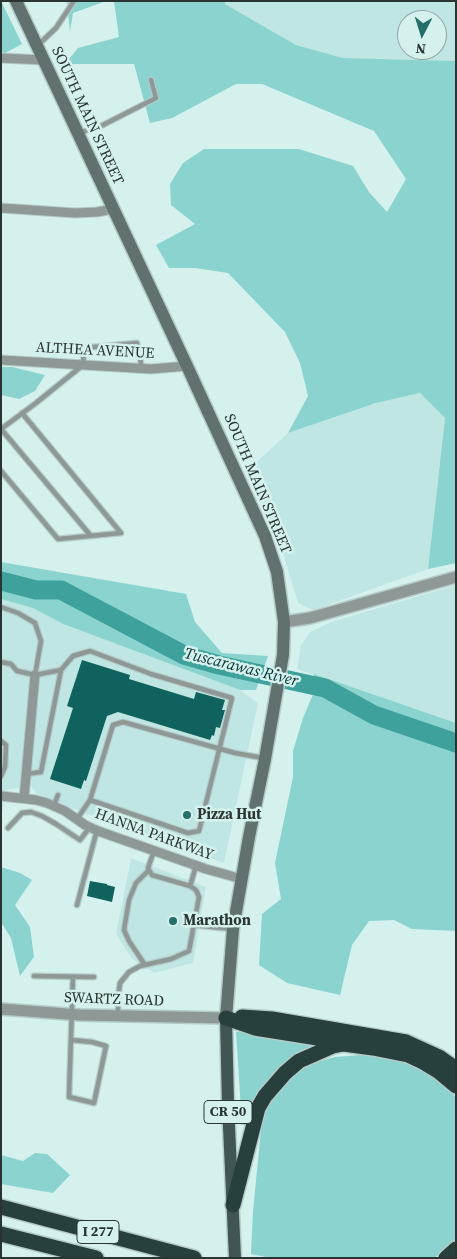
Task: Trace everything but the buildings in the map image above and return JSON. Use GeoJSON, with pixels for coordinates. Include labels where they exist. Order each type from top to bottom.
{"type":"FeatureCollection","features":[{"type":"Feature","properties":{"kind":"highway"},"geometry":{"type":"LineString","coordinates":[[226,1018],[255,1028],[408,1055],[438,1071],[456,1086]]}},
{"type":"Feature","properties":{"kind":"highway"},"geometry":{"type":"LineString","coordinates":[[226,1018],[272,1019],[388,1038],[424,1049],[456,1069]]}},
{"type":"Feature","properties":{"kind":"highway"},"geometry":{"type":"LineString","coordinates":[[233,1205],[258,1108],[265,1096],[284,1072],[299,1061],[326,1049],[344,1044]]}},
{"type":"Feature","properties":{"kind":"highway","name":"I 277"},"geometry":{"type":"LineString","coordinates":[[1,1207],[194,1258]]}},
{"type":"Feature","properties":{"kind":"highway","name":"I 277"},"geometry":{"type":"LineString","coordinates":[[1,1234],[96,1258]]}},
{"type":"Feature","properties":{"kind":"highway"},"geometry":{"type":"LineString","coordinates":[[446,1258],[456,1249]]}},
{"type":"Feature","properties":{"kind":"main road","name":"SOUTH MAIN STREET"},"geometry":{"type":"LineString","coordinates":[[16,1],[265,536],[277,572],[284,622],[283,655],[265,758],[248,838],[233,929],[226,1018],[235,1253]]}},
{"type":"Feature","properties":{"kind":"street"},"geometry":{"type":"LineString","coordinates":[[1,58],[43,60]]}},
{"type":"Feature","properties":{"kind":"street"},"geometry":{"type":"LineString","coordinates":[[1,208],[75,213],[113,209]]}},
{"type":"Feature","properties":{"kind":"street","name":"ALTHEA AVENUE"},"geometry":{"type":"LineString","coordinates":[[1,360],[142,368],[187,366]]}},
{"type":"Feature","properties":{"kind":"street"},"geometry":{"type":"LineString","coordinates":[[284,622],[310,618],[456,577]]}},
{"type":"Feature","properties":{"kind":"street"},"geometry":{"type":"LineString","coordinates":[[28,798],[26,774],[35,675]]}},
{"type":"Feature","properties":{"kind":"street","name":"HANNA PARKWAY"},"geometry":{"type":"LineString","coordinates":[[1,796],[28,798],[54,806],[94,829],[154,851],[242,879]]}},
{"type":"Feature","properties":{"kind":"street","name":"SWARTZ ROAD"},"geometry":{"type":"LineString","coordinates":[[1,1009],[72,1015],[226,1018]]}},
{"type":"Feature","properties":{"kind":"lane"},"geometry":{"type":"LineString","coordinates":[[36,46],[56,28],[74,1]]}},
{"type":"Feature","properties":{"kind":"lane"},"geometry":{"type":"LineString","coordinates":[[78,133],[100,126],[156,98],[151,80]]}},
{"type":"Feature","properties":{"kind":"lane"},"geometry":{"type":"LineString","coordinates":[[91,536],[1,429],[83,366],[84,348],[138,343],[142,368]]}},
{"type":"Feature","properties":{"kind":"lane"},"geometry":{"type":"LineString","coordinates":[[1,471],[58,539],[121,533],[22,413]]}},
{"type":"Feature","properties":{"kind":"lane"},"geometry":{"type":"LineString","coordinates":[[1,607],[18,613],[35,623],[41,640],[35,675]]}},
{"type":"Feature","properties":{"kind":"lane"},"geometry":{"type":"LineString","coordinates":[[26,774],[41,772],[61,670],[72,656],[90,651],[151,674],[232,698],[199,831],[188,833],[90,800]]}},
{"type":"Feature","properties":{"kind":"lane"},"geometry":{"type":"LineString","coordinates":[[1,662],[11,664],[17,671],[35,675],[61,670]]}},
{"type":"Feature","properties":{"kind":"lane"},"geometry":{"type":"LineString","coordinates":[[77,819],[90,800],[113,725],[123,722],[219,748],[265,758]]}},
{"type":"Feature","properties":{"kind":"lane"},"geometry":{"type":"LineString","coordinates":[[1,740],[6,745],[5,767],[1,776]]}},
{"type":"Feature","properties":{"kind":"lane"},"geometry":{"type":"LineString","coordinates":[[54,806],[58,795]]}},
{"type":"Feature","properties":{"kind":"lane"},"geometry":{"type":"LineString","coordinates":[[28,798],[31,812]]}},
{"type":"Feature","properties":{"kind":"lane"},"geometry":{"type":"LineString","coordinates":[[8,828],[22,813],[31,812],[49,820],[80,840],[94,829]]}},
{"type":"Feature","properties":{"kind":"lane"},"geometry":{"type":"LineString","coordinates":[[77,905],[94,829]]}},
{"type":"Feature","properties":{"kind":"lane"},"geometry":{"type":"LineString","coordinates":[[118,1016],[120,983],[129,972],[145,965],[171,959],[188,951],[194,926],[199,897],[196,890],[190,886],[152,875],[148,868],[154,851]]}},
{"type":"Feature","properties":{"kind":"lane"},"geometry":{"type":"LineString","coordinates":[[190,886],[196,865]]}},
{"type":"Feature","properties":{"kind":"lane"},"geometry":{"type":"LineString","coordinates":[[145,965],[124,930],[129,900],[136,883],[149,870]]}},
{"type":"Feature","properties":{"kind":"lane"},"geometry":{"type":"LineString","coordinates":[[194,926],[233,929]]}},
{"type":"Feature","properties":{"kind":"lane"},"geometry":{"type":"LineString","coordinates":[[34,976],[94,977]]}},
{"type":"Feature","properties":{"kind":"lane"},"geometry":{"type":"LineString","coordinates":[[71,1040],[92,1042],[106,1046],[94,1103],[69,1097],[73,977]]}},
{"type":"Feature","properties":{"kind":"shaded area"},"geometry":{"type":"Polygon","coordinates":[[[1,1],[22,44],[5,53],[1,52],[1,1]]]}},
{"type":"Feature","properties":{"kind":"shaded area"},"geometry":{"type":"Polygon","coordinates":[[[67,1],[106,1],[73,13],[70,32],[67,1]]]}},
{"type":"Feature","properties":{"kind":"shaded area"},"geometry":{"type":"Polygon","coordinates":[[[114,1],[225,1],[225,4],[296,45],[343,58],[456,61],[456,563],[428,569],[445,418],[420,393],[376,403],[288,433],[308,396],[300,363],[285,332],[228,273],[195,268],[169,268],[156,245],[195,224],[171,205],[170,184],[183,163],[204,149],[299,149],[353,166],[369,192],[387,212],[406,179],[374,131],[262,84],[236,84],[172,118],[150,123],[134,64],[65,64],[78,48],[119,37],[114,1]]]}},
{"type":"Feature","properties":{"kind":"shaded area"},"geometry":{"type":"Polygon","coordinates":[[[225,1],[456,1],[456,61],[418,60],[447,60],[447,10],[397,10],[397,59],[343,58],[296,45],[225,4],[225,1]]]}},
{"type":"Feature","properties":{"kind":"shaded area"},"geometry":{"type":"Polygon","coordinates":[[[1,367],[12,367],[45,375],[35,391],[19,399],[1,395],[1,367]]]}},
{"type":"Feature","properties":{"kind":"shaded area"},"geometry":{"type":"Polygon","coordinates":[[[420,393],[445,418],[428,569],[313,610],[298,603],[277,533],[248,470],[288,433],[376,403],[420,393]]]}},
{"type":"Feature","properties":{"kind":"shaded area"},"geometry":{"type":"Polygon","coordinates":[[[1,562],[186,594],[195,622],[222,653],[268,656],[256,690],[240,690],[63,624],[33,608],[1,599],[1,562]]]}},
{"type":"Feature","properties":{"kind":"shaded area"},"geometry":{"type":"Polygon","coordinates":[[[456,585],[456,723],[297,669],[301,645],[310,632],[331,622],[456,585]]]}},
{"type":"Feature","properties":{"kind":"shaded area"},"geometry":{"type":"Polygon","coordinates":[[[1,599],[33,608],[63,624],[240,690],[258,703],[224,863],[94,817],[37,794],[31,786],[6,790],[1,819],[1,599]]]}},
{"type":"Feature","properties":{"kind":"shaded area"},"geometry":{"type":"Polygon","coordinates":[[[314,674],[456,723],[456,931],[412,929],[394,920],[369,921],[352,945],[340,995],[287,983],[259,965],[262,914],[281,899],[275,863],[293,777],[293,751],[303,718],[314,692],[314,674]]]}},
{"type":"Feature","properties":{"kind":"shaded area"},"geometry":{"type":"Polygon","coordinates":[[[131,858],[206,887],[193,963],[154,973],[132,959],[116,934],[131,858]]]}},
{"type":"Feature","properties":{"kind":"shaded area"},"geometry":{"type":"Polygon","coordinates":[[[1,867],[20,873],[32,880],[15,905],[30,927],[34,957],[20,976],[11,938],[1,922],[1,867]]]}},
{"type":"Feature","properties":{"kind":"shaded area"},"geometry":{"type":"Polygon","coordinates":[[[236,1032],[253,1032],[302,1039],[317,1046],[246,1125],[242,1125],[236,1032]]]}},
{"type":"Feature","properties":{"kind":"shaded area"},"geometry":{"type":"Polygon","coordinates":[[[374,1054],[407,1062],[445,1085],[456,1098],[456,1238],[445,1251],[434,1258],[271,1258],[251,1254],[253,1211],[262,1120],[274,1092],[303,1066],[335,1057],[374,1054]]]}},
{"type":"Feature","properties":{"kind":"shaded area"},"geometry":{"type":"Polygon","coordinates":[[[35,1153],[47,1154],[70,1175],[53,1193],[1,1184],[1,1155],[23,1161],[35,1153]]]}},
{"type":"Feature","properties":{"kind":"waterway","name":"Tuscarawas River"},"geometry":{"type":"LineString","coordinates":[[1,581],[36,590],[61,590],[184,655],[219,665],[325,688],[374,715],[456,743]]}},
{"type":"Feature","properties":{"kind":"place","name":"Pizza Hut"},"geometry":{"type":"Point","coordinates":[187,815]}},
{"type":"Feature","properties":{"kind":"place","name":"Marathon"},"geometry":{"type":"Point","coordinates":[173,921]}}]}
